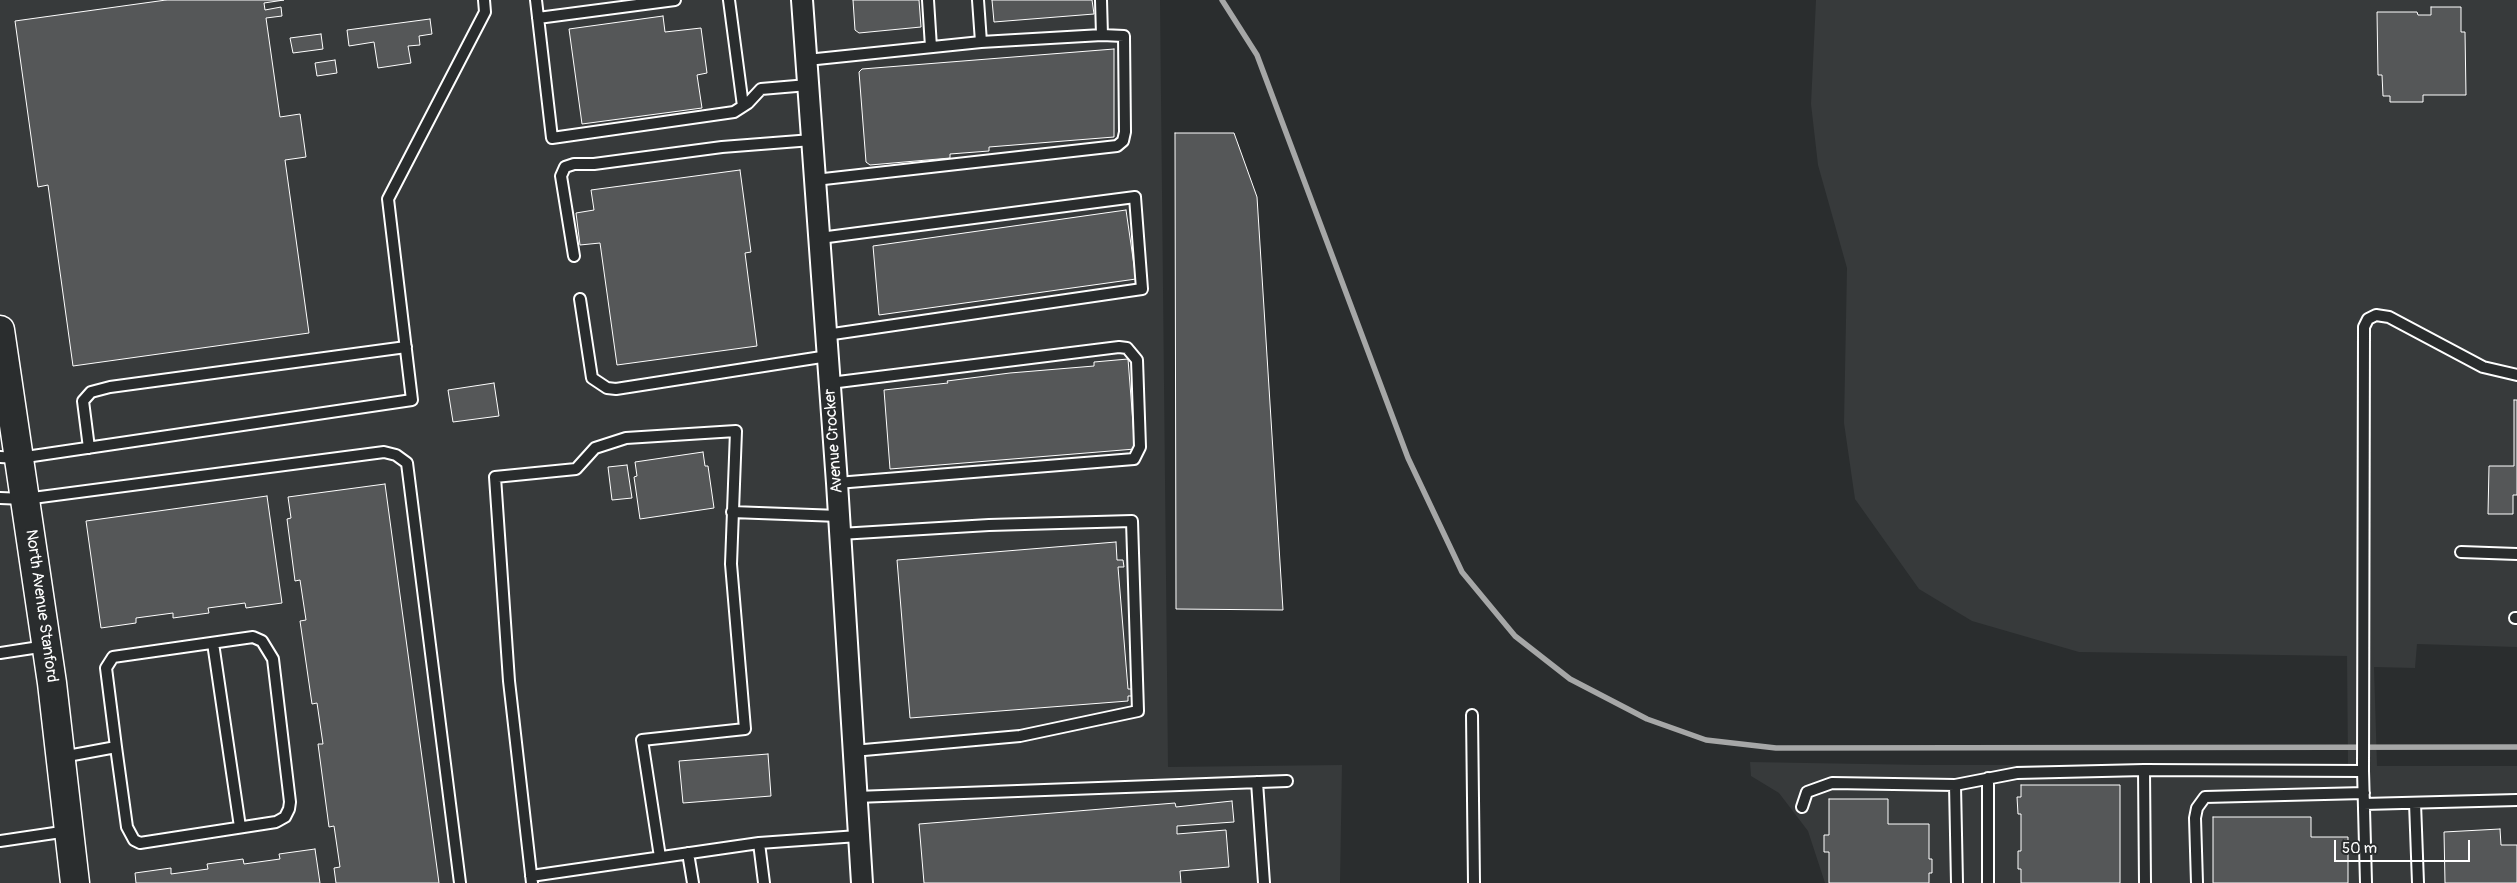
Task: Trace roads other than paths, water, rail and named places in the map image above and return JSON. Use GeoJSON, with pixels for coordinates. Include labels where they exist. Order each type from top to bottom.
{"type":"FeatureCollection","features":[{"type":"Feature","properties":{"kind":"street","name":"Avenue Crocker"},"geometry":{"type":"LineString","coordinates":[[802,0],[840,525],[862,883]]}},
{"type":"Feature","properties":{"kind":"street","name":"North Avenue Stanford"},"geometry":{"type":"LineString","coordinates":[[0,330],[12,499],[47,646],[75,883]]}},
{"type":"Feature","properties":{"kind":"lane"},"geometry":{"type":"LineString","coordinates":[[10,458],[412,400],[388,199],[485,12],[484,0]]}},
{"type":"Feature","properties":{"kind":"lane"},"geometry":{"type":"LineString","coordinates":[[536,0],[552,138],[734,112],[761,89],[808,85]]}},
{"type":"Feature","properties":{"kind":"lane"},"geometry":{"type":"LineString","coordinates":[[538,18],[675,0]]}},
{"type":"Feature","properties":{"kind":"lane"},"geometry":{"type":"LineString","coordinates":[[729,0],[743,106]]}},
{"type":"Feature","properties":{"kind":"lane"},"geometry":{"type":"LineString","coordinates":[[928,0],[931,47]]}},
{"type":"Feature","properties":{"kind":"lane"},"geometry":{"type":"LineString","coordinates":[[978,0],[981,42]]}},
{"type":"Feature","properties":{"kind":"lane"},"geometry":{"type":"LineString","coordinates":[[1101,0],[1102,35]]}},
{"type":"Feature","properties":{"kind":"lane"},"geometry":{"type":"LineString","coordinates":[[807,60],[981,42],[1102,35],[1124,36],[1125,132],[1123,141],[1117,146],[815,180]]}},
{"type":"Feature","properties":{"kind":"lane"},"geometry":{"type":"LineString","coordinates":[[574,256],[561,176],[565,167],[574,164],[594,164],[722,147],[812,140]]}},
{"type":"Feature","properties":{"kind":"lane"},"geometry":{"type":"LineString","coordinates":[[820,238],[1135,197],[1142,289],[826,336]]}},
{"type":"Feature","properties":{"kind":"lane"},"geometry":{"type":"LineString","coordinates":[[580,300],[592,378],[607,388],[616,389],[828,356]]}},
{"type":"Feature","properties":{"kind":"lane"},"geometry":{"type":"LineString","coordinates":[[2366,883],[2363,771],[2364,327],[2368,319],[2376,314],[2390,317],[2483,367],[2517,375]]}},
{"type":"Feature","properties":{"kind":"lane"},"geometry":{"type":"LineString","coordinates":[[89,448],[83,401],[91,392],[110,387],[406,347]]}},
{"type":"Feature","properties":{"kind":"lane"},"geometry":{"type":"LineString","coordinates":[[830,383],[1119,347],[1127,348],[1137,360],[1140,447],[1134,459],[837,482]]}},
{"type":"Feature","properties":{"kind":"lane"},"geometry":{"type":"LineString","coordinates":[[660,857],[642,740],[745,729],[731,564],[736,430],[626,438],[595,448],[576,469],[495,477],[509,681],[531,879],[660,857],[759,843],[858,836]]}},
{"type":"Feature","properties":{"kind":"lane"},"geometry":{"type":"LineString","coordinates":[[12,499],[384,452],[396,455],[407,463],[460,883]]}},
{"type":"Feature","properties":{"kind":"lane"},"geometry":{"type":"LineString","coordinates":[[732,512],[840,525],[989,525],[1132,521],[1138,711],[1020,736],[853,751]]}},
{"type":"Feature","properties":{"kind":"lane"},"geometry":{"type":"LineString","coordinates":[[2461,552],[2517,554]]}},
{"type":"Feature","properties":{"kind":"lane"},"geometry":{"type":"LineString","coordinates":[[253,637],[262,641],[273,659],[290,802],[289,809],[285,817],[276,822],[140,842],[134,840],[127,827],[116,748],[106,668],[113,657],[253,637]]}},
{"type":"Feature","properties":{"kind":"lane"},"geometry":{"type":"LineString","coordinates":[[212,643],[240,827]]}},
{"type":"Feature","properties":{"kind":"lane"},"geometry":{"type":"LineString","coordinates":[[0,653],[47,646]]}},
{"type":"Feature","properties":{"kind":"lane"},"geometry":{"type":"LineString","coordinates":[[1472,715],[1474,883]]}},
{"type":"Feature","properties":{"kind":"lane"},"geometry":{"type":"LineString","coordinates":[[61,757],[116,748]]}},
{"type":"Feature","properties":{"kind":"lane"},"geometry":{"type":"LineString","coordinates":[[1802,807],[1807,792],[1832,782],[1955,785],[2016,773],[2144,770],[2363,771]]}},
{"type":"Feature","properties":{"kind":"lane"},"geometry":{"type":"LineString","coordinates":[[2144,770],[2145,883]]}},
{"type":"Feature","properties":{"kind":"lane"},"geometry":{"type":"LineString","coordinates":[[1988,778],[1988,883]]}},
{"type":"Feature","properties":{"kind":"lane"},"geometry":{"type":"LineString","coordinates":[[856,797],[1287,781]]}},
{"type":"Feature","properties":{"kind":"lane"},"geometry":{"type":"LineString","coordinates":[[1257,782],[1264,883]]}},
{"type":"Feature","properties":{"kind":"lane"},"geometry":{"type":"LineString","coordinates":[[1955,785],[1957,883]]}},
{"type":"Feature","properties":{"kind":"lane"},"geometry":{"type":"LineString","coordinates":[[2197,883],[2195,818],[2196,808],[2205,797],[2364,793]]}},
{"type":"Feature","properties":{"kind":"lane"},"geometry":{"type":"LineString","coordinates":[[2364,804],[2517,800]]}},
{"type":"Feature","properties":{"kind":"lane"},"geometry":{"type":"LineString","coordinates":[[2415,803],[2418,883]]}},
{"type":"Feature","properties":{"kind":"lane"},"geometry":{"type":"LineString","coordinates":[[0,838],[69,831]]}},
{"type":"Feature","properties":{"kind":"lane"},"geometry":{"type":"LineString","coordinates":[[759,843],[764,883]]}},
{"type":"Feature","properties":{"kind":"lane"},"geometry":{"type":"LineString","coordinates":[[688,853],[693,883]]}},
{"type":"Feature","properties":{"kind":"waterway"},"geometry":{"type":"LineString","coordinates":[[1222,0],[1257,55],[1408,458],[1462,572],[1515,636],[1570,679],[1647,719],[1706,740],[1776,748],[2517,747]]}}]}
